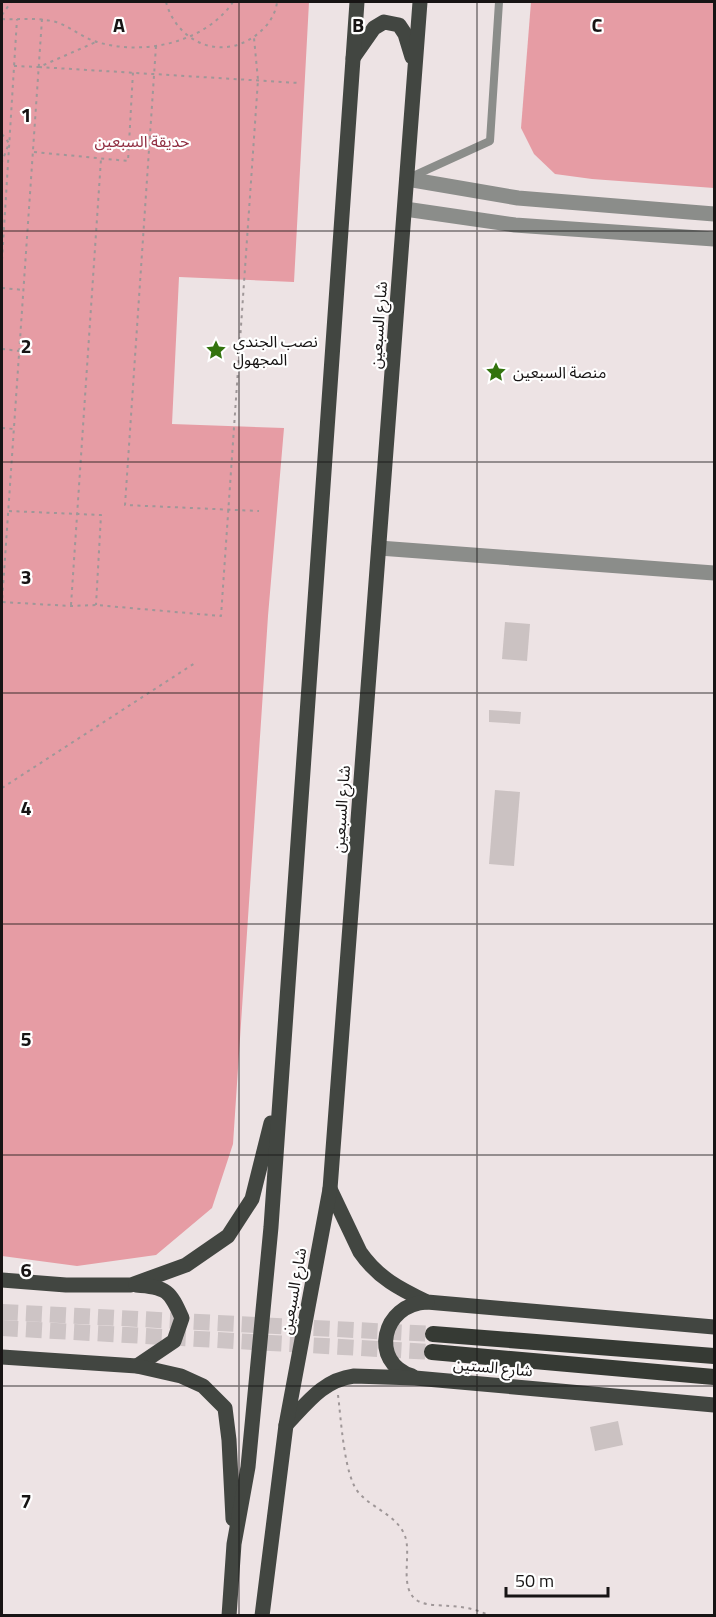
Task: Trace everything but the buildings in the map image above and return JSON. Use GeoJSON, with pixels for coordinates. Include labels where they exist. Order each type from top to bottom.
{"type":"FeatureCollection","features":[{"type":"Feature","properties":{"kind":"highway","name":"شارع الستين"},"geometry":{"type":"LineString","coordinates":[[434,1334],[714,1356]]}},
{"type":"Feature","properties":{"kind":"highway","name":"شارع الستين"},"geometry":{"type":"LineString","coordinates":[[432,1352],[714,1377]]}},
{"type":"Feature","properties":{"kind":"main road","name":"شارع السبعين"},"geometry":{"type":"LineString","coordinates":[[228,1616],[234,1544],[248,1467],[271,1227],[357,2]]}},
{"type":"Feature","properties":{"kind":"main road","name":"شارع السبعين"},"geometry":{"type":"LineString","coordinates":[[261,1616],[286,1425],[330,1189],[420,2]]}},
{"type":"Feature","properties":{"kind":"main road"},"geometry":{"type":"LineString","coordinates":[[353,58],[374,28],[384,22],[392,22],[399,25],[405,34],[415,66]]}},
{"type":"Feature","properties":{"kind":"main road"},"geometry":{"type":"LineString","coordinates":[[131,1285],[186,1265],[228,1236],[252,1199],[281,1085]]}},
{"type":"Feature","properties":{"kind":"main road"},"geometry":{"type":"LineString","coordinates":[[330,1189],[367,1262],[393,1285],[427,1302]]}},
{"type":"Feature","properties":{"kind":"main road"},"geometry":{"type":"LineString","coordinates":[[2,1280],[66,1285],[155,1286],[172,1296],[182,1318],[174,1341],[137,1366]]}},
{"type":"Feature","properties":{"kind":"main road"},"geometry":{"type":"LineString","coordinates":[[416,1377],[406,1374],[392,1362],[386,1344],[386,1335],[393,1317],[417,1303],[427,1302],[714,1327]]}},
{"type":"Feature","properties":{"kind":"main road"},"geometry":{"type":"LineString","coordinates":[[2,1357],[137,1366],[181,1376],[203,1386],[225,1408],[229,1440],[234,1544]]}},
{"type":"Feature","properties":{"kind":"main road","name":"شارع الستين"},"geometry":{"type":"LineString","coordinates":[[286,1425],[319,1390],[336,1380],[354,1376],[416,1377],[714,1405]]}},
{"type":"Feature","properties":{"kind":"street"},"geometry":{"type":"LineString","coordinates":[[407,179],[518,198],[714,214]]}},
{"type":"Feature","properties":{"kind":"street"},"geometry":{"type":"LineString","coordinates":[[405,209],[515,225],[714,238]]}},
{"type":"Feature","properties":{"kind":"street"},"geometry":{"type":"LineString","coordinates":[[379,548],[714,573]]}},
{"type":"Feature","properties":{"kind":"lane"},"geometry":{"type":"LineString","coordinates":[[407,179],[490,141],[500,2]]}},
{"type":"Feature","properties":{"kind":"path"},"geometry":{"type":"LineString","coordinates":[[10,2],[2,17],[42,19],[76,30],[96,42],[134,48],[170,44],[195,34],[225,13],[233,2]]}},
{"type":"Feature","properties":{"kind":"path"},"geometry":{"type":"LineString","coordinates":[[166,2],[169,14],[180,31],[197,42],[216,48],[236,46],[254,38],[268,24],[277,2]]}},
{"type":"Feature","properties":{"kind":"path"},"geometry":{"type":"LineString","coordinates":[[2,260],[16,19]]}},
{"type":"Feature","properties":{"kind":"path"},"geometry":{"type":"LineString","coordinates":[[42,19],[3,602],[71,606],[96,605],[221,616],[258,80],[254,38]]}},
{"type":"Feature","properties":{"kind":"path"},"geometry":{"type":"LineString","coordinates":[[39,67],[96,42]]}},
{"type":"Feature","properties":{"kind":"path"},"geometry":{"type":"LineString","coordinates":[[156,46],[125,505],[259,511]]}},
{"type":"Feature","properties":{"kind":"path"},"geometry":{"type":"LineString","coordinates":[[14,66],[299,83]]}},
{"type":"Feature","properties":{"kind":"path"},"geometry":{"type":"LineString","coordinates":[[34,152],[128,161],[133,72]]}},
{"type":"Feature","properties":{"kind":"path"},"geometry":{"type":"LineString","coordinates":[[2,134],[9,143]]}},
{"type":"Feature","properties":{"kind":"path"},"geometry":{"type":"LineString","coordinates":[[2,162],[9,143]]}},
{"type":"Feature","properties":{"kind":"path"},"geometry":{"type":"LineString","coordinates":[[71,606],[101,159]]}},
{"type":"Feature","properties":{"kind":"path"},"geometry":{"type":"LineString","coordinates":[[2,288],[24,290]]}},
{"type":"Feature","properties":{"kind":"path"},"geometry":{"type":"LineString","coordinates":[[2,350],[20,351]]}},
{"type":"Feature","properties":{"kind":"path"},"geometry":{"type":"LineString","coordinates":[[2,428],[14,429]]}},
{"type":"Feature","properties":{"kind":"path"},"geometry":{"type":"LineString","coordinates":[[9,511],[101,515],[96,605]]}},
{"type":"Feature","properties":{"kind":"path"},"geometry":{"type":"LineString","coordinates":[[2,788],[195,663]]}},
{"type":"Feature","properties":{"kind":"path"},"geometry":{"type":"LineString","coordinates":[[336,1380],[351,1480],[360,1494],[389,1515],[402,1529],[408,1547],[408,1586],[413,1597],[424,1604],[467,1608],[490,1616]]}},
{"type":"Feature","properties":{"kind":"green space","name":"حديقة السبعين"},"geometry":{"type":"Polygon","coordinates":[[[2,2],[309,2],[294,282],[179,277],[172,424],[284,428],[268,616],[233,1144],[212,1208],[156,1255],[77,1266],[2,1256],[2,2]]]}},
{"type":"Feature","properties":{"kind":"green space"},"geometry":{"type":"Polygon","coordinates":[[[531,2],[714,2],[714,188],[555,174],[534,154],[521,128],[531,2]]]}},
{"type":"Feature","properties":{"kind":"tunnel"},"geometry":{"type":"LineString","coordinates":[[2,1312],[433,1334]]}},
{"type":"Feature","properties":{"kind":"tunnel"},"geometry":{"type":"LineString","coordinates":[[2,1328],[432,1352]]}},
{"type":"Feature","properties":{"kind":"place","name":"نصب الجندي المجهول"},"geometry":{"type":"Point","coordinates":[216,350]}},
{"type":"Feature","properties":{"kind":"place","name":"منصة السبعين"},"geometry":{"type":"Point","coordinates":[496,372]}}]}
